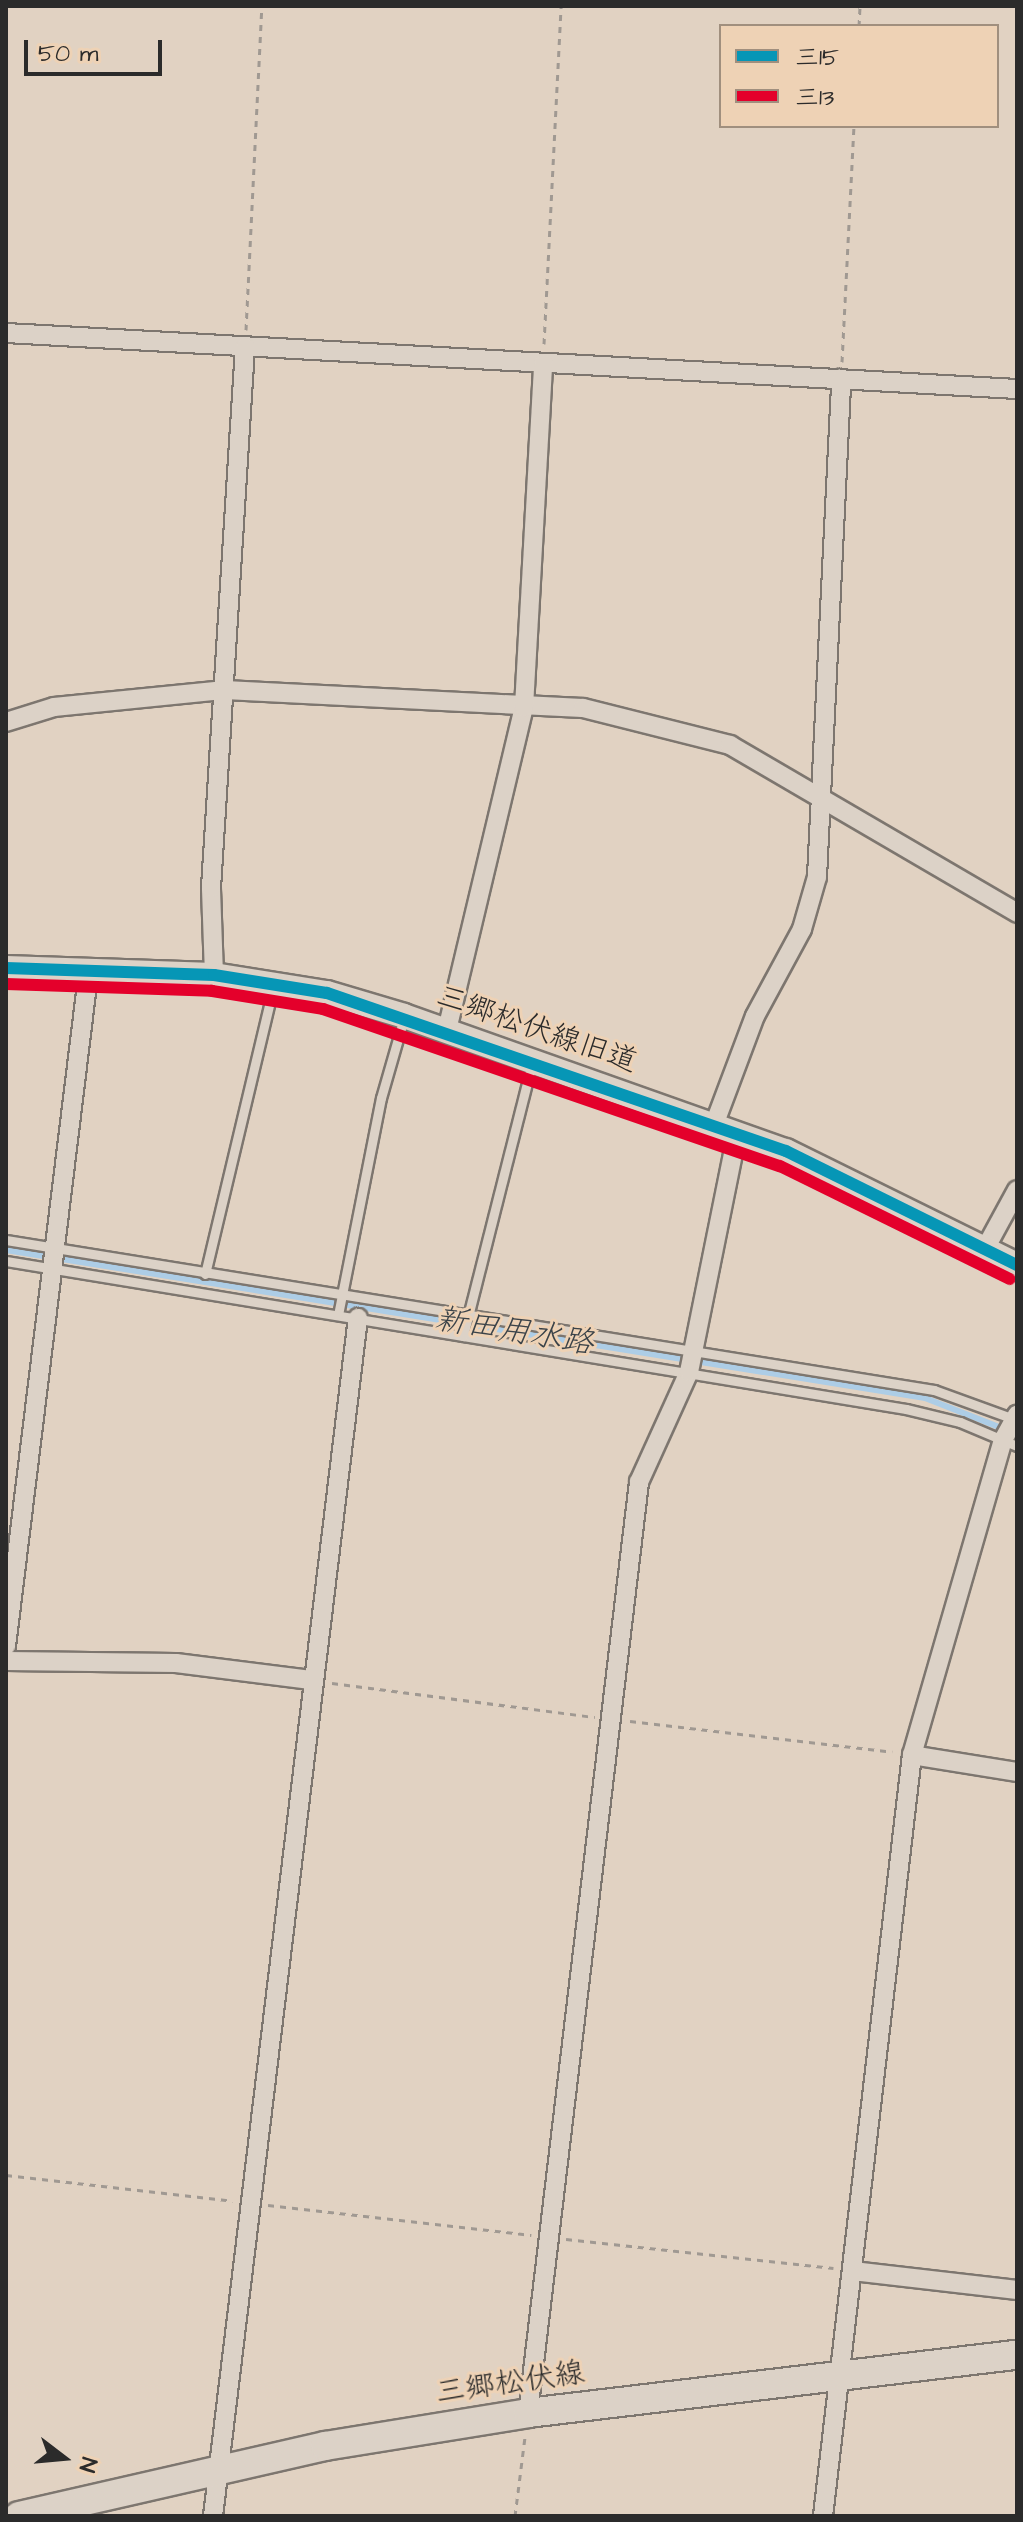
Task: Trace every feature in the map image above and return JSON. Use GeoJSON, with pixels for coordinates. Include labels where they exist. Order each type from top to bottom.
{"type":"FeatureCollection","features":[{"type":"Feature","properties":{"kind":"main road","name":"三郷松伏線"},"geometry":{"type":"LineString","coordinates":[[19,2516],[219,2466],[528,2413],[1017,2355]]}},
{"type":"Feature","properties":{"kind":"street"},"geometry":{"type":"LineString","coordinates":[[6,333],[1017,389]]}},
{"type":"Feature","properties":{"kind":"street"},"geometry":{"type":"LineString","coordinates":[[214,975],[211,888],[245,347]]}},
{"type":"Feature","properties":{"kind":"street"},"geometry":{"type":"LineString","coordinates":[[447,1030],[524,707],[543,364]]}},
{"type":"Feature","properties":{"kind":"street"},"geometry":{"type":"LineString","coordinates":[[714,1125],[755,1016],[802,929],[817,877],[841,379]]}},
{"type":"Feature","properties":{"kind":"street"},"geometry":{"type":"LineString","coordinates":[[6,722],[54,707],[225,690],[583,708],[730,745],[1017,913]]}},
{"type":"Feature","properties":{"kind":"street","name":"三郷松伏線旧道"},"geometry":{"type":"LineString","coordinates":[[6,968],[89,968],[214,975],[274,983],[404,1016],[737,1133],[846,1176],[1017,1265]]}},
{"type":"Feature","properties":{"kind":"street"},"geometry":{"type":"LineString","coordinates":[[6,1646],[89,968]]}},
{"type":"Feature","properties":{"kind":"street"},"geometry":{"type":"LineString","coordinates":[[528,2413],[639,1482],[689,1372],[737,1133]]}},
{"type":"Feature","properties":{"kind":"street"},"geometry":{"type":"LineString","coordinates":[[985,1249],[1017,1190]]}},
{"type":"Feature","properties":{"kind":"street"},"geometry":{"type":"LineString","coordinates":[[213,2516],[311,1680],[358,1318]]}},
{"type":"Feature","properties":{"kind":"street"},"geometry":{"type":"LineString","coordinates":[[823,2516],[912,1755],[1016,1417]]}},
{"type":"Feature","properties":{"kind":"street"},"geometry":{"type":"LineString","coordinates":[[6,1661],[176,1663],[311,1680]]}},
{"type":"Feature","properties":{"kind":"street"},"geometry":{"type":"LineString","coordinates":[[912,1755],[1017,1772]]}},
{"type":"Feature","properties":{"kind":"street"},"geometry":{"type":"LineString","coordinates":[[853,2271],[1017,2290]]}},
{"type":"Feature","properties":{"kind":"lane"},"geometry":{"type":"LineString","coordinates":[[205,1274],[274,983]]}},
{"type":"Feature","properties":{"kind":"lane"},"geometry":{"type":"LineString","coordinates":[[338,1315],[381,1098],[404,1016]]}},
{"type":"Feature","properties":{"kind":"lane"},"geometry":{"type":"LineString","coordinates":[[463,1336],[533,1061]]}},
{"type":"Feature","properties":{"kind":"lane"},"geometry":{"type":"LineString","coordinates":[[6,1240],[934,1390],[1016,1417]]}},
{"type":"Feature","properties":{"kind":"lane"},"geometry":{"type":"LineString","coordinates":[[6,1261],[906,1409],[1010,1443]]}},
{"type":"Feature","properties":{"kind":"lane"},"geometry":{"type":"LineString","coordinates":[[566,1352],[571,1331]]}},
{"type":"Feature","properties":{"kind":"path"},"geometry":{"type":"LineString","coordinates":[[245,347],[262,6]]}},
{"type":"Feature","properties":{"kind":"path"},"geometry":{"type":"LineString","coordinates":[[543,364],[561,6]]}},
{"type":"Feature","properties":{"kind":"path"},"geometry":{"type":"LineString","coordinates":[[841,379],[854,128]]}},
{"type":"Feature","properties":{"kind":"path"},"geometry":{"type":"LineString","coordinates":[[6,2175],[853,2271]]}},
{"type":"Feature","properties":{"kind":"path"},"geometry":{"type":"LineString","coordinates":[[515,2516],[528,2413]]}},
{"type":"Feature","properties":{"kind":"waterway","name":"新田用水路"},"geometry":{"type":"LineString","coordinates":[[6,1250],[925,1398],[1017,1434]]}},
{"type":"Feature","properties":{"kind":"transit line","name":"三15"},"geometry":{"type":"LineString","coordinates":[[6,968],[214,975],[327,993],[786,1151],[1017,1265]]}},
{"type":"Feature","properties":{"kind":"transit line","name":"三13"},"geometry":{"type":"LineString","coordinates":[[6,984],[212,991],[323,1009],[780,1166],[1010,1279]]}}]}
